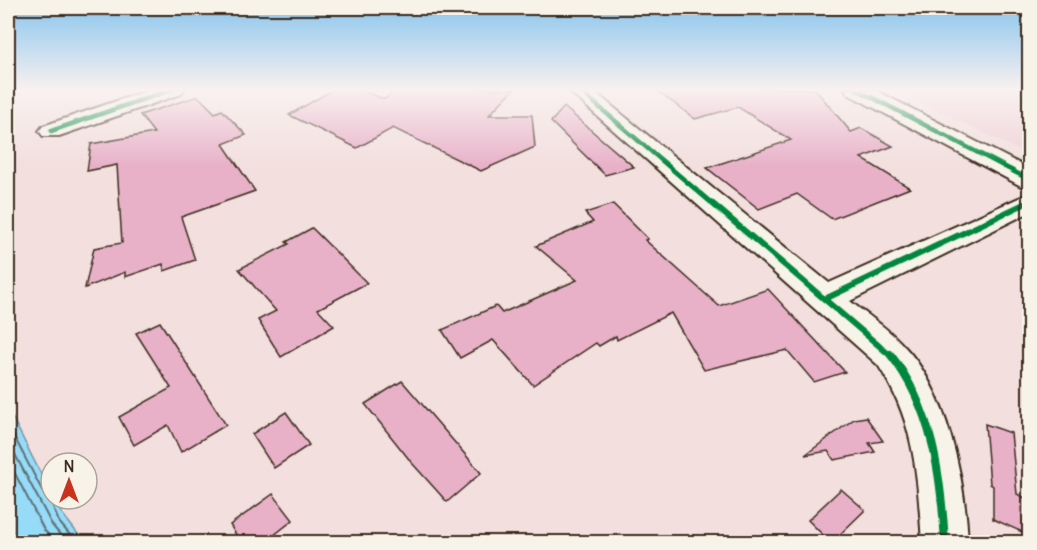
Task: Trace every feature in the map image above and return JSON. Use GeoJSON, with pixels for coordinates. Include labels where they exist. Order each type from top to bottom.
{"type":"FeatureCollection","features":[{"type":"Feature","properties":{"kind":"street"},"geometry":{"type":"LineString","coordinates":[[51,131],[98,115]]}},
{"type":"Feature","properties":{"kind":"street"},"geometry":{"type":"LineString","coordinates":[[609,115],[827,298],[891,355],[916,393],[925,413],[942,502],[945,543]]}},
{"type":"Feature","properties":{"kind":"street"},"geometry":{"type":"LineString","coordinates":[[905,115],[1029,180]]}},
{"type":"Feature","properties":{"kind":"street"},"geometry":{"type":"LineString","coordinates":[[827,298],[1029,201]]}},
{"type":"Feature","properties":{"kind":"shaded area"},"geometry":{"type":"Polygon","coordinates":[[[946,115],[1029,115],[1029,155],[946,115]]]}},
{"type":"Feature","properties":{"kind":"water"},"geometry":{"type":"Polygon","coordinates":[[[8,409],[39,470],[39,511],[60,511],[84,542],[8,542],[8,409]]]}},
{"type":"Feature","properties":{"kind":"building"},"geometry":{"type":"Polygon","coordinates":[[[140,115],[226,115],[246,135],[223,144],[255,191],[181,217],[195,260],[164,271],[163,264],[125,277],[125,272],[85,288],[94,248],[122,243],[117,165],[87,171],[91,144],[154,133],[140,115]]]}},
{"type":"Feature","properties":{"kind":"building"},"geometry":{"type":"Polygon","coordinates":[[[289,115],[532,115],[535,147],[481,171],[393,128],[357,148],[289,115]]]}},
{"type":"Feature","properties":{"kind":"building"},"geometry":{"type":"Polygon","coordinates":[[[557,115],[573,115],[634,167],[605,175],[551,122],[557,115]]]}},
{"type":"Feature","properties":{"kind":"building"},"geometry":{"type":"Polygon","coordinates":[[[689,115],[711,115],[695,119],[689,115]]]}},
{"type":"Feature","properties":{"kind":"building"},"geometry":{"type":"Polygon","coordinates":[[[750,115],[836,115],[851,132],[861,128],[893,146],[861,158],[910,188],[832,219],[797,194],[759,209],[707,168],[791,140],[750,115]]]}},
{"type":"Feature","properties":{"kind":"building"},"geometry":{"type":"Polygon","coordinates":[[[613,204],[648,239],[645,240],[719,306],[768,289],[845,372],[814,382],[787,350],[704,370],[671,313],[617,340],[616,336],[599,346],[596,343],[533,385],[493,340],[460,358],[442,330],[496,306],[502,313],[577,280],[536,246],[593,222],[585,213],[613,204]]]}},
{"type":"Feature","properties":{"kind":"building"},"geometry":{"type":"Polygon","coordinates":[[[312,228],[367,283],[318,309],[334,326],[281,357],[258,320],[276,311],[239,269],[289,244],[286,242],[312,228]]]}},
{"type":"Feature","properties":{"kind":"building"},"geometry":{"type":"Polygon","coordinates":[[[160,322],[226,425],[181,452],[168,425],[134,445],[119,417],[171,388],[136,333],[160,322]]]}},
{"type":"Feature","properties":{"kind":"building"},"geometry":{"type":"Polygon","coordinates":[[[402,381],[481,473],[447,502],[412,463],[365,404],[402,381]]]}},
{"type":"Feature","properties":{"kind":"building"},"geometry":{"type":"Polygon","coordinates":[[[286,412],[309,445],[274,468],[252,434],[286,412]]]}},
{"type":"Feature","properties":{"kind":"building"},"geometry":{"type":"Polygon","coordinates":[[[866,417],[883,441],[869,443],[875,452],[834,460],[828,451],[805,455],[854,419],[866,417]]]}},
{"type":"Feature","properties":{"kind":"building"},"geometry":{"type":"Polygon","coordinates":[[[985,424],[1011,433],[1017,494],[1029,500],[1029,535],[993,519],[993,486],[990,484],[985,424]]]}},
{"type":"Feature","properties":{"kind":"building"},"geometry":{"type":"Polygon","coordinates":[[[841,489],[865,510],[831,543],[808,520],[841,489]]]}},
{"type":"Feature","properties":{"kind":"building"},"geometry":{"type":"Polygon","coordinates":[[[273,494],[293,520],[264,543],[241,543],[230,525],[273,494]]]}},
{"type":"Feature","properties":{"kind":"cycle path"},"geometry":{"type":"LineString","coordinates":[[51,131],[98,115]]}},
{"type":"Feature","properties":{"kind":"cycle path"},"geometry":{"type":"LineString","coordinates":[[608,115],[891,355],[906,376],[917,398],[933,444],[941,492],[945,542]]}},
{"type":"Feature","properties":{"kind":"cycle path"},"geometry":{"type":"LineString","coordinates":[[905,115],[1030,180]]}},
{"type":"Feature","properties":{"kind":"cycle path"},"geometry":{"type":"LineString","coordinates":[[827,298],[1030,201]]}}]}
